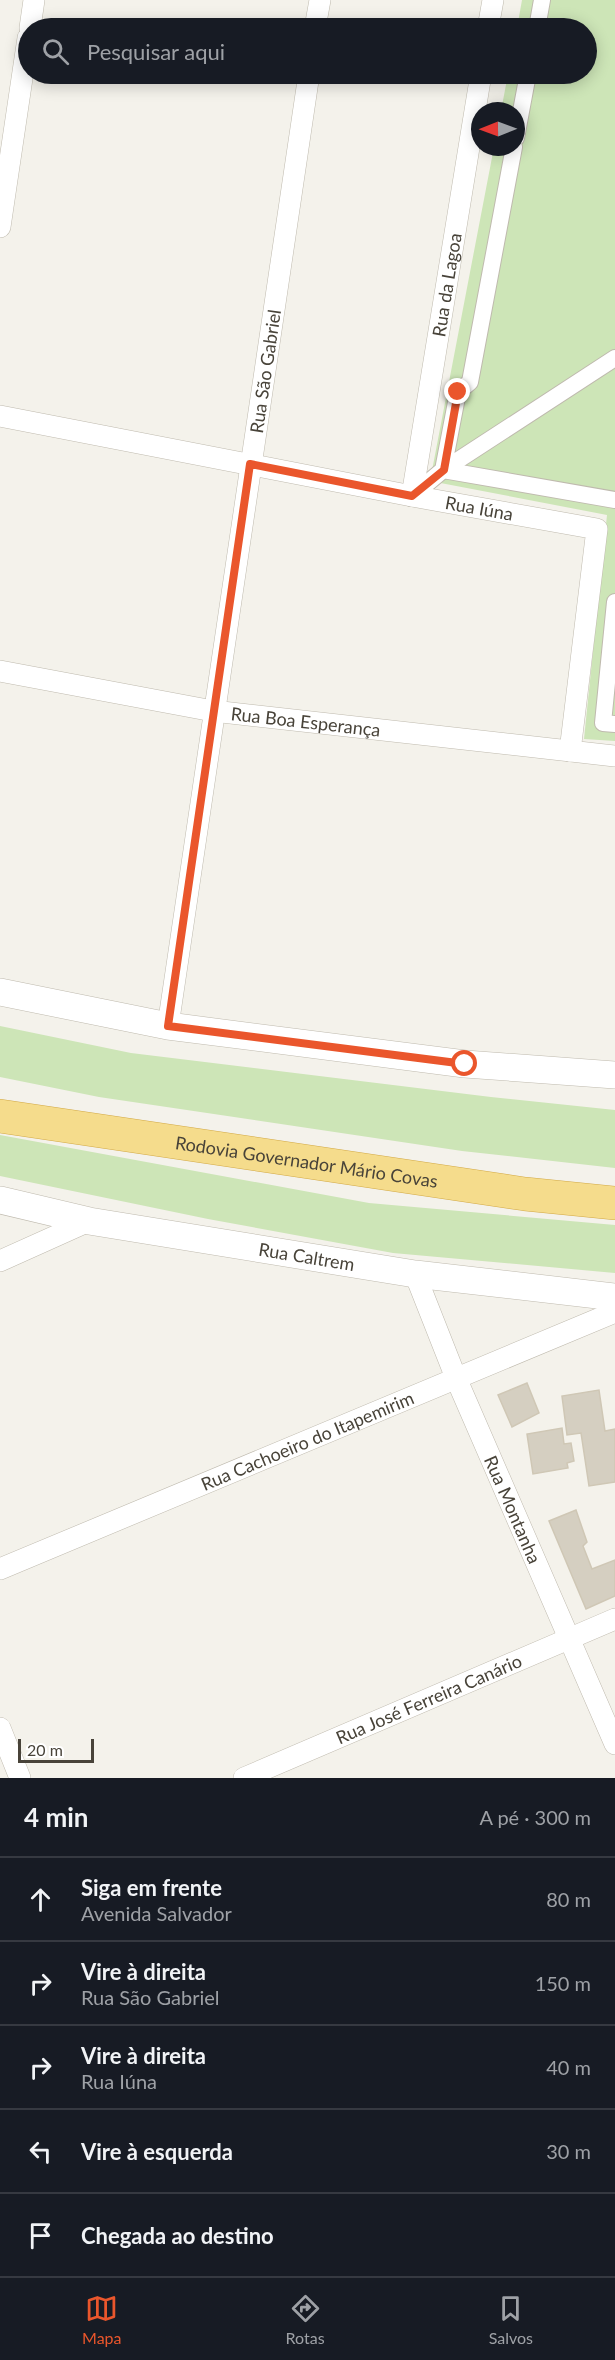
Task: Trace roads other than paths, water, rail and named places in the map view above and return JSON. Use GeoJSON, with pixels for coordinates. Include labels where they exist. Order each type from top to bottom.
{"type":"FeatureCollection","features":[{"type":"Feature","properties":{"kind":"highway","name":"Rodovia Governador Mário Covas"},"geometry":{"type":"LineString","coordinates":[[0,1116],[525,1194],[615,1203]]}},
{"type":"Feature","properties":{"kind":"street"},"geometry":{"type":"LineString","coordinates":[[31,18],[34,0]]}},
{"type":"Feature","properties":{"kind":"street"},"geometry":{"type":"LineString","coordinates":[[317,18],[320,0]]}},
{"type":"Feature","properties":{"kind":"street"},"geometry":{"type":"LineString","coordinates":[[490,18],[493,0]]}},
{"type":"Feature","properties":{"kind":"street"},"geometry":{"type":"LineString","coordinates":[[539,18],[542,0]]}},
{"type":"Feature","properties":{"kind":"street"},"geometry":{"type":"LineString","coordinates":[[0,227],[21,84]]}},
{"type":"Feature","properties":{"kind":"street","name":"Rua São Gabriel"},"geometry":{"type":"LineString","coordinates":[[168,1026],[307,84]]}},
{"type":"Feature","properties":{"kind":"street","name":"Rua da Lagoa"},"geometry":{"type":"LineString","coordinates":[[412,496],[479,84]]}},
{"type":"Feature","properties":{"kind":"street"},"geometry":{"type":"LineString","coordinates":[[523,102],[526,84]]}},
{"type":"Feature","properties":{"kind":"street"},"geometry":{"type":"LineString","coordinates":[[444,470],[458,392],[470,382],[512,156]]}},
{"type":"Feature","properties":{"kind":"street"},"geometry":{"type":"LineString","coordinates":[[412,496],[444,470],[615,357]]}},
{"type":"Feature","properties":{"kind":"street","name":"Rua Iúna"},"geometry":{"type":"LineString","coordinates":[[0,416],[412,496],[597,529],[570,751]]}},
{"type":"Feature","properties":{"kind":"street"},"geometry":{"type":"LineString","coordinates":[[444,470],[615,501]]}},
{"type":"Feature","properties":{"kind":"street"},"geometry":{"type":"LineString","coordinates":[[615,602],[603,723],[615,724]]}},
{"type":"Feature","properties":{"kind":"street","name":"Rua Boa Esperança"},"geometry":{"type":"LineString","coordinates":[[0,671],[213,711],[615,756]]}},
{"type":"Feature","properties":{"kind":"street"},"geometry":{"type":"LineString","coordinates":[[0,992],[168,1026],[465,1064],[615,1075]]}},
{"type":"Feature","properties":{"kind":"street","name":"Rua Caltrem"},"geometry":{"type":"LineString","coordinates":[[0,1200],[89,1221],[415,1274],[615,1297]]}},
{"type":"Feature","properties":{"kind":"street"},"geometry":{"type":"LineString","coordinates":[[0,1261],[89,1221]]}},
{"type":"Feature","properties":{"kind":"street","name":"Rua Montanha"},"geometry":{"type":"LineString","coordinates":[[415,1274],[456,1378],[571,1638],[615,1744]]}},
{"type":"Feature","properties":{"kind":"street","name":"Rua Cachoeiro do Itapemirim"},"geometry":{"type":"LineString","coordinates":[[0,1569],[615,1312]]}},
{"type":"Feature","properties":{"kind":"street","name":"Rua José Ferreira Canário"},"geometry":{"type":"LineString","coordinates":[[244,1778],[615,1619]]}},
{"type":"Feature","properties":{"kind":"street"},"geometry":{"type":"LineString","coordinates":[[0,1728],[20,1778]]}}]}
